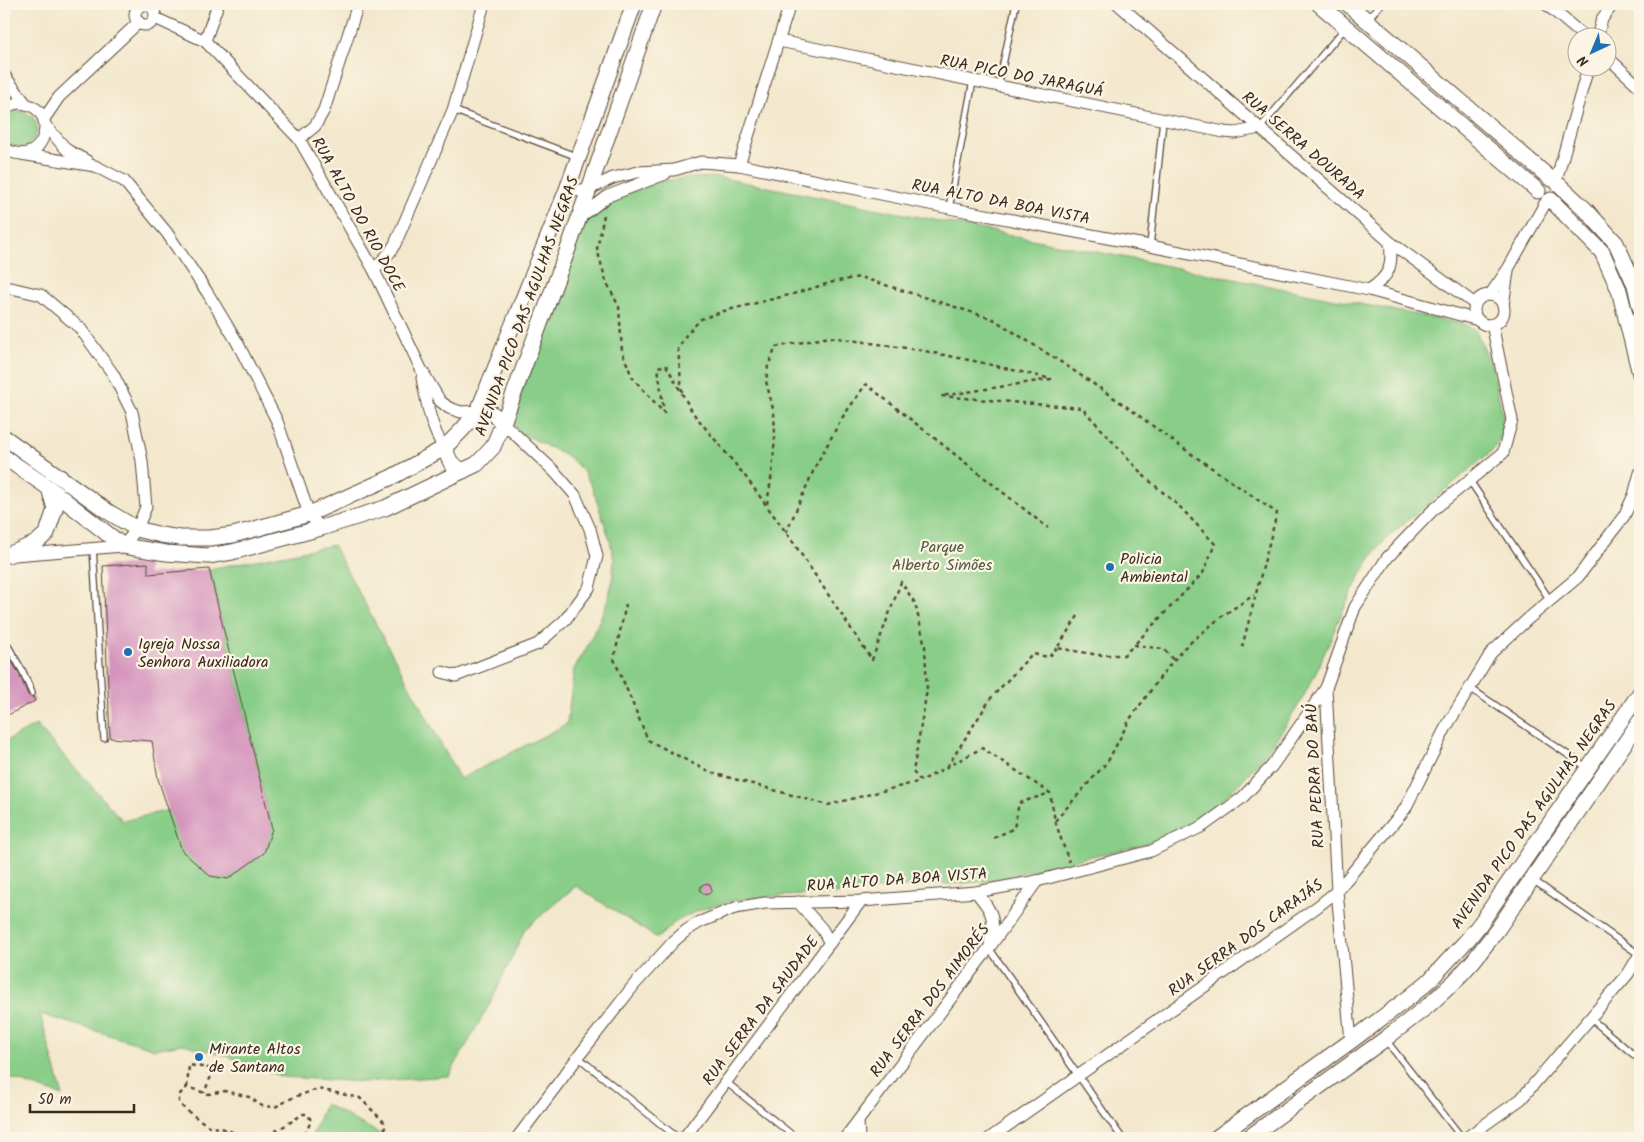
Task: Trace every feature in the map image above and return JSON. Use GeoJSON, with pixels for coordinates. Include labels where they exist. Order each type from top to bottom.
{"type":"FeatureCollection","features":[{"type":"Feature","properties":{"kind":"street"},"geometry":{"type":"LineString","coordinates":[[205,41],[218,4]]}},
{"type":"Feature","properties":{"kind":"street"},"geometry":{"type":"LineString","coordinates":[[299,139],[315,126],[324,110],[358,4]]}},
{"type":"Feature","properties":{"kind":"street"},"geometry":{"type":"LineString","coordinates":[[374,270],[395,244],[453,110],[484,4]]}},
{"type":"Feature","properties":{"kind":"street","name":"AVENIDA PICO DAS AGULHAS NEGRAS"},"geometry":{"type":"LineString","coordinates":[[4,437],[107,511],[137,529],[180,538],[210,538],[234,535],[309,514],[392,477],[444,448],[478,411],[580,157],[634,4]]}},
{"type":"Feature","properties":{"kind":"street","name":"AVENIDA PICO DAS AGULHAS NEGRAS"},"geometry":{"type":"LineString","coordinates":[[122,546],[166,553],[208,556],[232,552],[321,528],[385,508],[477,464],[493,447],[503,423],[589,189],[654,4]]}},
{"type":"Feature","properties":{"kind":"street"},"geometry":{"type":"LineString","coordinates":[[739,165],[790,4]]}},
{"type":"Feature","properties":{"kind":"street","name":"RUA SERRA DOURADA"},"geometry":{"type":"LineString","coordinates":[[1118,4],[1390,242],[1476,312]]}},
{"type":"Feature","properties":{"kind":"street"},"geometry":{"type":"LineString","coordinates":[[1319,4],[1546,197],[1602,252],[1619,290],[1640,374]]}},
{"type":"Feature","properties":{"kind":"street"},"geometry":{"type":"LineString","coordinates":[[1348,4],[1555,181],[1585,209],[1616,243],[1635,286],[1640,307]]}},
{"type":"Feature","properties":{"kind":"street"},"geometry":{"type":"LineString","coordinates":[[1546,4],[1574,28]]}},
{"type":"Feature","properties":{"kind":"street"},"geometry":{"type":"LineString","coordinates":[[1599,28],[1602,19],[1613,4]]}},
{"type":"Feature","properties":{"kind":"street"},"geometry":{"type":"LineString","coordinates":[[140,5],[150,6],[154,11],[154,18],[148,24],[139,22],[136,14],[140,5]]}},
{"type":"Feature","properties":{"kind":"street","name":"RUA ALTO DO RIO DOCE"},"geometry":{"type":"LineString","coordinates":[[154,18],[205,41],[299,139],[374,270],[421,369]]}},
{"type":"Feature","properties":{"kind":"street"},"geometry":{"type":"LineString","coordinates":[[4,160],[29,152],[42,142],[45,134],[44,122],[59,96],[139,22]]}},
{"type":"Feature","properties":{"kind":"street","name":"RUA PICO DO JARAGUÁ"},"geometry":{"type":"LineString","coordinates":[[779,41],[1224,132],[1235,133],[1260,128]]}},
{"type":"Feature","properties":{"kind":"street"},"geometry":{"type":"LineString","coordinates":[[1616,65],[1640,87]]}},
{"type":"Feature","properties":{"kind":"street"},"geometry":{"type":"LineString","coordinates":[[4,75],[28,105],[40,113],[44,122],[67,150],[124,181],[167,233],[207,292],[237,342],[277,421],[309,514],[321,528]]}},
{"type":"Feature","properties":{"kind":"street"},"geometry":{"type":"LineString","coordinates":[[1490,295],[1508,269],[1546,197],[1559,194],[1555,181],[1585,78]]}},
{"type":"Feature","properties":{"kind":"street"},"geometry":{"type":"LineString","coordinates":[[4,109],[14,104],[28,105],[59,96]]}},
{"type":"Feature","properties":{"kind":"street"},"geometry":{"type":"LineString","coordinates":[[4,148],[18,154],[95,166]]}},
{"type":"Feature","properties":{"kind":"street","name":"RUA ALTO DA BOA VISTA"},"geometry":{"type":"LineString","coordinates":[[566,192],[589,189],[613,178],[638,172],[674,170],[700,162],[739,165],[1370,290],[1429,307],[1476,312]]}},
{"type":"Feature","properties":{"kind":"street"},"geometry":{"type":"LineString","coordinates":[[577,219],[608,196],[674,170]]}},
{"type":"Feature","properties":{"kind":"street"},"geometry":{"type":"LineString","coordinates":[[1370,290],[1384,279],[1390,269],[1390,242]]}},
{"type":"Feature","properties":{"kind":"street"},"geometry":{"type":"LineString","coordinates":[[1503,306],[1498,298],[1490,295],[1481,297],[1476,312],[1487,325],[1496,323],[1502,316],[1508,269]]}},
{"type":"Feature","properties":{"kind":"street"},"geometry":{"type":"LineString","coordinates":[[4,289],[10,288],[41,295],[80,328],[113,374],[132,412],[142,461],[146,507],[137,529],[122,546],[6,556]]}},
{"type":"Feature","properties":{"kind":"street","name":"RUA ALTO DA BOA VISTA"},"geometry":{"type":"LineString","coordinates":[[517,1138],[634,985],[674,941],[700,922],[747,905],[861,901],[976,892],[1036,881],[1151,851],[1203,826],[1242,798],[1272,766],[1326,688],[1355,607],[1387,558],[1434,510],[1503,453],[1512,420],[1492,324]]}},
{"type":"Feature","properties":{"kind":"street"},"geometry":{"type":"LineString","coordinates":[[421,369],[440,401],[450,408],[461,412],[478,411],[493,414],[554,471],[575,495],[590,529],[597,556],[589,588],[565,620],[538,644],[456,676],[442,672]]}},
{"type":"Feature","properties":{"kind":"street"},"geometry":{"type":"LineString","coordinates":[[421,369],[428,412],[435,433],[451,463],[463,471]]}},
{"type":"Feature","properties":{"kind":"street"},"geometry":{"type":"LineString","coordinates":[[4,457],[49,488],[122,546]]}},
{"type":"Feature","properties":{"kind":"street","name":"RUA SERRA DOS CARAJÁS"},"geometry":{"type":"LineString","coordinates":[[990,1138],[1337,891],[1405,809],[1445,728],[1491,654],[1578,577],[1624,516],[1634,495],[1640,473]]}},
{"type":"Feature","properties":{"kind":"street"},"geometry":{"type":"LineString","coordinates":[[6,556],[36,543],[46,533],[55,509],[49,488]]}},
{"type":"Feature","properties":{"kind":"street"},"geometry":{"type":"LineString","coordinates":[[1624,516],[1640,501]]}},
{"type":"Feature","properties":{"kind":"street","name":"RUA PEDRA DO BAÚ"},"geometry":{"type":"LineString","coordinates":[[1326,688],[1337,891],[1351,1041]]}},
{"type":"Feature","properties":{"kind":"street","name":"AVENIDA PICO DAS AGULHAS NEGRAS"},"geometry":{"type":"LineString","coordinates":[[1216,1138],[1351,1041],[1429,981],[1468,939],[1640,694]]}},
{"type":"Feature","properties":{"kind":"street"},"geometry":{"type":"LineString","coordinates":[[1248,1138],[1386,1039],[1429,1005],[1455,981],[1498,930],[1640,721]]}},
{"type":"Feature","properties":{"kind":"street","name":"RUA SERRA DOS AIMORÉS"},"geometry":{"type":"LineString","coordinates":[[845,1138],[989,948],[1036,881]]}},
{"type":"Feature","properties":{"kind":"street"},"geometry":{"type":"LineString","coordinates":[[976,892],[988,906],[994,920],[989,948]]}},
{"type":"Feature","properties":{"kind":"street","name":"RUA SERRA DA SAUDADE"},"geometry":{"type":"LineString","coordinates":[[684,1138],[861,901]]}},
{"type":"Feature","properties":{"kind":"street"},"geometry":{"type":"LineString","coordinates":[[798,902],[822,929],[830,943]]}},
{"type":"Feature","properties":{"kind":"street"},"geometry":{"type":"LineString","coordinates":[[1466,1138],[1521,1099],[1628,974],[1640,955]]}},
{"type":"Feature","properties":{"kind":"street"},"geometry":{"type":"LineString","coordinates":[[858,1121],[859,1138]]}},
{"type":"Feature","properties":{"kind":"lane"},"geometry":{"type":"LineString","coordinates":[[998,87],[1016,4]]}},
{"type":"Feature","properties":{"kind":"lane"},"geometry":{"type":"LineString","coordinates":[[1367,20],[1381,4]]}},
{"type":"Feature","properties":{"kind":"lane"},"geometry":{"type":"LineString","coordinates":[[1260,128],[1346,27]]}},
{"type":"Feature","properties":{"kind":"lane"},"geometry":{"type":"LineString","coordinates":[[950,208],[973,81]]}},
{"type":"Feature","properties":{"kind":"lane"},"geometry":{"type":"LineString","coordinates":[[453,110],[580,157]]}},
{"type":"Feature","properties":{"kind":"lane"},"geometry":{"type":"LineString","coordinates":[[1150,246],[1163,120]]}},
{"type":"Feature","properties":{"kind":"lane"},"geometry":{"type":"LineString","coordinates":[[1470,481],[1550,600]]}},
{"type":"Feature","properties":{"kind":"lane"},"geometry":{"type":"LineString","coordinates":[[93,548],[104,738]]}},
{"type":"Feature","properties":{"kind":"lane"},"geometry":{"type":"LineString","coordinates":[[4,639],[23,672],[32,693]]}},
{"type":"Feature","properties":{"kind":"lane"},"geometry":{"type":"LineString","coordinates":[[1470,688],[1588,768]]}},
{"type":"Feature","properties":{"kind":"lane"},"geometry":{"type":"LineString","coordinates":[[1532,880],[1640,955]]}},
{"type":"Feature","properties":{"kind":"lane"},"geometry":{"type":"LineString","coordinates":[[989,948],[1122,1138]]}},
{"type":"Feature","properties":{"kind":"lane"},"geometry":{"type":"LineString","coordinates":[[1590,1018],[1640,1060]]}},
{"type":"Feature","properties":{"kind":"lane"},"geometry":{"type":"LineString","coordinates":[[1386,1039],[1462,1138]]}},
{"type":"Feature","properties":{"kind":"lane"},"geometry":{"type":"LineString","coordinates":[[578,1057],[678,1138]]}},
{"type":"Feature","properties":{"kind":"lane"},"geometry":{"type":"LineString","coordinates":[[726,1082],[796,1138]]}},
{"type":"Feature","properties":{"kind":"path"},"geometry":{"type":"LineString","coordinates":[[608,196],[597,250],[606,281],[620,307],[622,351],[632,377],[664,413],[658,368],[666,365],[693,413],[745,476],[872,660],[900,582],[915,603],[925,646],[927,690],[913,772],[922,782]]}},
{"type":"Feature","properties":{"kind":"path"},"geometry":{"type":"LineString","coordinates":[[682,394],[678,350],[686,334],[701,319],[724,310],[784,297],[832,282],[860,277],[993,320],[1115,398],[1180,446],[1277,513],[1241,651]]}},
{"type":"Feature","properties":{"kind":"path"},"geometry":{"type":"LineString","coordinates":[[766,506],[772,472],[775,436],[774,413],[766,381],[768,366],[776,347],[830,337],[919,350],[1052,379],[941,396],[1082,408],[1144,476],[1181,508],[1215,544],[1203,573],[1124,655],[1099,655],[1057,648]]}},
{"type":"Feature","properties":{"kind":"path"},"geometry":{"type":"LineString","coordinates":[[786,533],[815,467],[842,418],[866,384],[1048,528]]}},
{"type":"Feature","properties":{"kind":"path"},"geometry":{"type":"LineString","coordinates":[[1055,821],[1108,761],[1130,719],[1184,648],[1222,616],[1255,594]]}},
{"type":"Feature","properties":{"kind":"path"},"geometry":{"type":"LineString","coordinates":[[626,604],[614,659],[648,740],[709,772],[828,805],[922,782],[982,748],[1050,793],[1055,821],[1073,871]]}},
{"type":"Feature","properties":{"kind":"path"},"geometry":{"type":"LineString","coordinates":[[946,768],[991,698],[1032,654],[1049,657],[1078,616]]}},
{"type":"Feature","properties":{"kind":"path"},"geometry":{"type":"LineString","coordinates":[[1134,645],[1164,649],[1174,661]]}},
{"type":"Feature","properties":{"kind":"path"},"geometry":{"type":"LineString","coordinates":[[994,838],[1014,828],[1019,803],[1050,793]]}},
{"type":"Feature","properties":{"kind":"path"},"geometry":{"type":"LineString","coordinates":[[204,1093],[214,1069],[189,1065],[187,1087],[179,1095],[179,1103],[187,1112],[211,1128],[216,1127],[248,1138],[275,1132],[303,1114],[307,1114],[310,1120],[307,1131],[299,1138]]}},
{"type":"Feature","properties":{"kind":"path"},"geometry":{"type":"LineString","coordinates":[[187,1087],[208,1094],[225,1091],[249,1098],[262,1106],[275,1107],[318,1088],[360,1098],[384,1122],[383,1138]]}},
{"type":"Feature","properties":{"kind":"green space"},"geometry":{"type":"Polygon","coordinates":[[[19,111],[31,117],[37,129],[31,141],[19,147],[7,141],[1,129],[7,117],[19,111]]]}},
{"type":"Feature","properties":{"kind":"green space","name":"Parque Alberto Simões"},"geometry":{"type":"Polygon","coordinates":[[[717,177],[1467,325],[1476,331],[1491,365],[1503,415],[1501,437],[1492,451],[1396,530],[1378,548],[1363,570],[1318,668],[1299,704],[1272,745],[1256,765],[1201,817],[1161,839],[989,881],[736,900],[699,911],[681,919],[657,938],[576,886],[525,929],[492,1000],[449,1076],[363,1082],[283,1077],[224,1055],[183,1044],[155,1049],[40,1014],[63,1096],[4,1076],[4,742],[36,725],[123,821],[169,810],[210,876],[228,879],[264,852],[272,829],[209,569],[333,545],[460,779],[567,724],[574,669],[587,647],[605,608],[612,584],[614,560],[610,540],[592,487],[583,471],[570,458],[520,432],[511,421],[582,222],[618,197],[656,182],[683,178],[717,177]]]}},
{"type":"Feature","properties":{"kind":"green space"},"geometry":{"type":"Polygon","coordinates":[[[325,1104],[382,1135],[380,1138],[311,1138],[325,1104]]]}},
{"type":"Feature","properties":{"kind":"building"},"geometry":{"type":"Polygon","coordinates":[[[148,563],[148,574],[209,569],[272,829],[264,853],[228,879],[210,876],[182,851],[158,779],[152,741],[110,738],[103,566],[148,563]]]}},
{"type":"Feature","properties":{"kind":"building"},"geometry":{"type":"Polygon","coordinates":[[[4,648],[19,674],[28,695],[33,697],[35,701],[4,717],[4,648]]]}},
{"type":"Feature","properties":{"kind":"building"},"geometry":{"type":"Polygon","coordinates":[[[706,883],[712,889],[706,895],[700,889],[706,883]]]}},
{"type":"Feature","properties":{"kind":"place","name":"Policia Ambiental"},"geometry":{"type":"Point","coordinates":[1110,567]}},
{"type":"Feature","properties":{"kind":"place","name":"Igreja Nossa Senhora Auxiliadora"},"geometry":{"type":"Point","coordinates":[128,652]}},
{"type":"Feature","properties":{"kind":"place","name":"Mirante Altos de Santana"},"geometry":{"type":"Point","coordinates":[199,1057]}}]}
